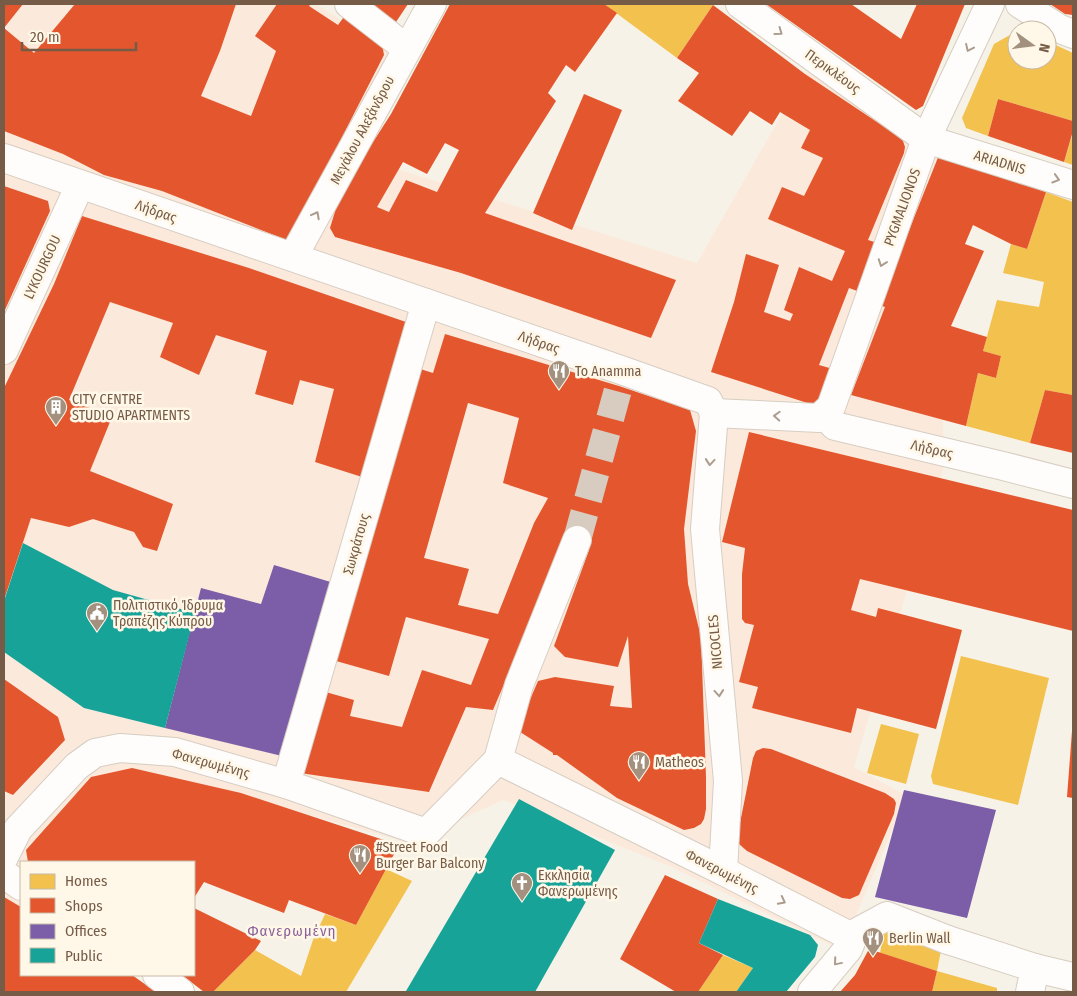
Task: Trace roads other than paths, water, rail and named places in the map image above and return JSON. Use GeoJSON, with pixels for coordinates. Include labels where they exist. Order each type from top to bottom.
{"type":"FeatureCollection","features":[{"type":"Feature","properties":{"kind":"street"},"geometry":{"type":"LineString","coordinates":[[349,4],[406,48]]}},
{"type":"Feature","properties":{"kind":"street","name":"Μεγάλου Αλεξάνδρου"},"geometry":{"type":"LineString","coordinates":[[293,258],[406,48],[432,4]]}},
{"type":"Feature","properties":{"kind":"street","name":"Περικλέους"},"geometry":{"type":"LineString","coordinates":[[740,4],[926,139]]}},
{"type":"Feature","properties":{"kind":"street","name":"PYGMALIONOS"},"geometry":{"type":"LineString","coordinates":[[824,414],[831,407],[926,139],[990,4]]}},
{"type":"Feature","properties":{"kind":"street"},"geometry":{"type":"LineString","coordinates":[[1020,4],[1060,29],[1073,34]]}},
{"type":"Feature","properties":{"kind":"street","name":"ARIADNIS"},"geometry":{"type":"LineString","coordinates":[[926,139],[1073,184]]}},
{"type":"Feature","properties":{"kind":"street","name":"Λήδρας"},"geometry":{"type":"LineString","coordinates":[[4,158],[426,303],[620,378],[708,401],[714,413]]}},
{"type":"Feature","properties":{"kind":"street","name":"LYKOURGOU"},"geometry":{"type":"LineString","coordinates":[[4,350],[80,185]]}},
{"type":"Feature","properties":{"kind":"street","name":"Σωκράτους"},"geometry":{"type":"LineString","coordinates":[[286,784],[426,303]]}},
{"type":"Feature","properties":{"kind":"street"},"geometry":{"type":"LineString","coordinates":[[714,413],[820,418],[824,414]]}},
{"type":"Feature","properties":{"kind":"street","name":"NICOCLES"},"geometry":{"type":"LineString","coordinates":[[714,413],[705,529],[728,781],[723,871]]}},
{"type":"Feature","properties":{"kind":"street","name":"Λήδρας"},"geometry":{"type":"LineString","coordinates":[[824,414],[835,426],[1073,484]]}},
{"type":"Feature","properties":{"kind":"street"},"geometry":{"type":"LineString","coordinates":[[498,760],[519,686],[577,540]]}},
{"type":"Feature","properties":{"kind":"street","name":"Φανερωμένης"},"geometry":{"type":"LineString","coordinates":[[4,857],[11,825],[77,766],[95,753],[120,748],[175,752],[286,784],[426,833],[498,760],[850,936]]}},
{"type":"Feature","properties":{"kind":"street"},"geometry":{"type":"LineString","coordinates":[[4,874],[20,885]]}},
{"type":"Feature","properties":{"kind":"street"},"geometry":{"type":"LineString","coordinates":[[812,992],[848,948],[851,942],[850,936],[887,916],[948,940],[1033,980],[1073,977]]}},
{"type":"Feature","properties":{"kind":"street"},"geometry":{"type":"LineString","coordinates":[[159,976],[180,992]]}},
{"type":"Feature","properties":{"kind":"tunnel"},"geometry":{"type":"LineString","coordinates":[[577,540],[619,386]]}},
{"type":"Feature","properties":{"kind":"place","name":"To Anamma"},"geometry":{"type":"Point","coordinates":[559,390]}},
{"type":"Feature","properties":{"kind":"place","name":"CITY CENTRE STUDIO APARTMENTS"},"geometry":{"type":"Point","coordinates":[56,426]}},
{"type":"Feature","properties":{"kind":"place","name":"Πολιτιστικό Ίδρυμα Τραπέζης Κύπρου"},"geometry":{"type":"Point","coordinates":[97,632]}},
{"type":"Feature","properties":{"kind":"place","name":"Matheos"},"geometry":{"type":"Point","coordinates":[639,781]}},
{"type":"Feature","properties":{"kind":"place","name":"#Street Food Burger Bar Balcony"},"geometry":{"type":"Point","coordinates":[360,874]}},
{"type":"Feature","properties":{"kind":"place","name":"Εκκλησία Φανερωμένης"},"geometry":{"type":"Point","coordinates":[522,902]}},
{"type":"Feature","properties":{"kind":"place","name":"Berlin Wall"},"geometry":{"type":"Point","coordinates":[873,957]}},
{"type":"Feature","properties":{"kind":"district","name":"Φανερωμένη"},"geometry":{"type":"Point","coordinates":[292,931]}}]}
